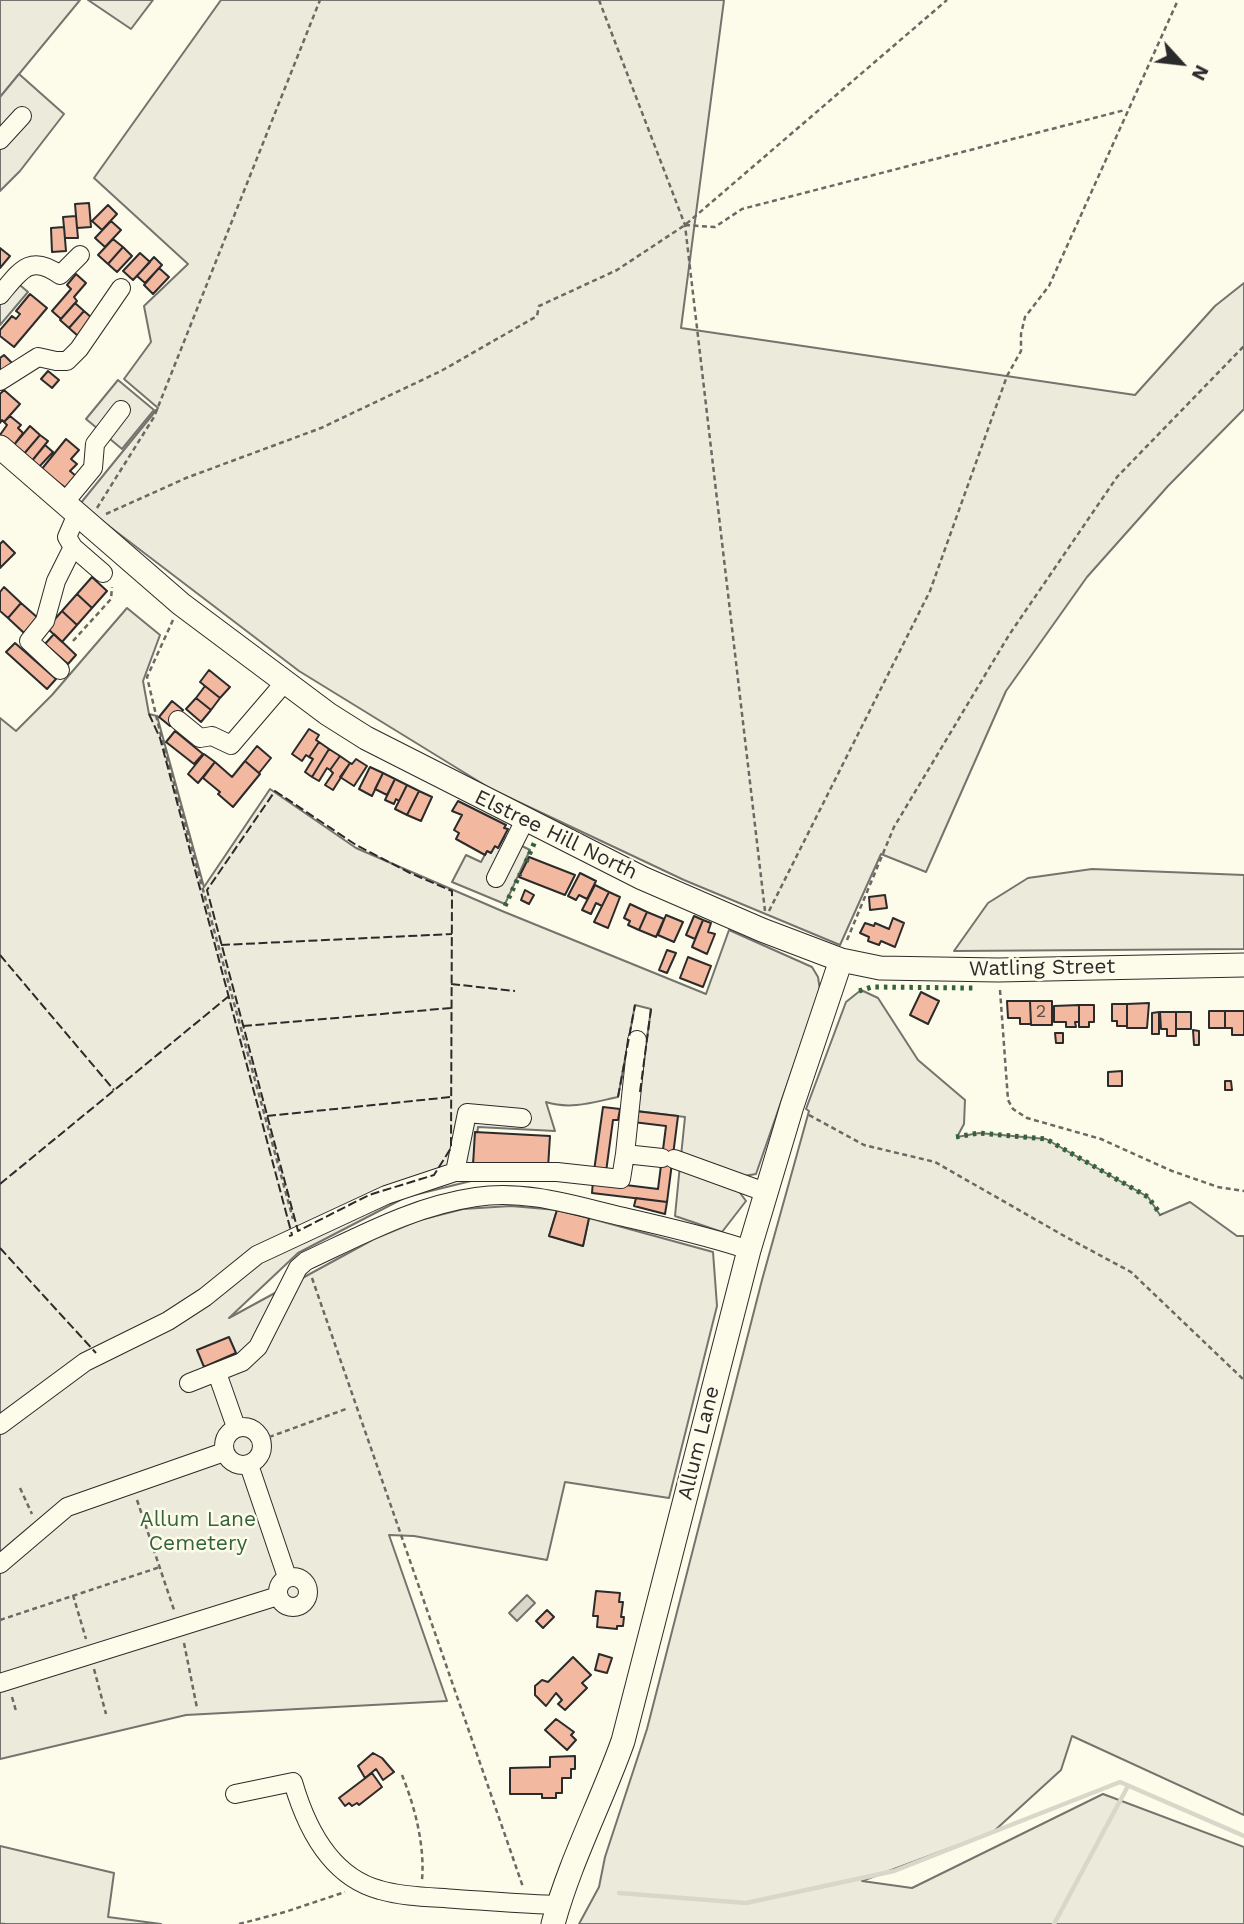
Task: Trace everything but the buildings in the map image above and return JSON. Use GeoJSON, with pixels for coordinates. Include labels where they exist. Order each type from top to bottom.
{"type":"FeatureCollection","features":[{"type":"Feature","properties":{"kind":"main road","name":"Elstree Hill North"},"geometry":{"type":"LineString","coordinates":[[7,453],[181,604],[328,714],[366,738],[525,820],[678,894],[841,960]]}},
{"type":"Feature","properties":{"kind":"main road","name":"Watling Street"},"geometry":{"type":"LineString","coordinates":[[841,960],[880,968],[998,970],[1244,965]]}},
{"type":"Feature","properties":{"kind":"main road","name":"Allum Lane"},"geometry":{"type":"LineString","coordinates":[[556,1914],[623,1741],[765,1192],[841,960]]}},
{"type":"Feature","properties":{"kind":"street"},"geometry":{"type":"LineString","coordinates":[[0,140],[22,116]]}},
{"type":"Feature","properties":{"kind":"street"},"geometry":{"type":"LineString","coordinates":[[0,295],[14,278],[29,266],[38,263],[47,265],[60,275],[80,255]]}},
{"type":"Feature","properties":{"kind":"street"},"geometry":{"type":"LineString","coordinates":[[0,381],[38,357],[67,361],[79,349],[121,288]]}},
{"type":"Feature","properties":{"kind":"street"},"geometry":{"type":"LineString","coordinates":[[103,573],[74,547],[67,537],[93,468],[95,443],[121,410]]}},
{"type":"Feature","properties":{"kind":"street"},"geometry":{"type":"LineString","coordinates":[[60,670],[29,641],[45,621],[56,581],[74,547]]}},
{"type":"Feature","properties":{"kind":"street"},"geometry":{"type":"LineString","coordinates":[[178,720],[200,738],[212,736],[231,744],[285,682]]}},
{"type":"Feature","properties":{"kind":"street"},"geometry":{"type":"LineString","coordinates":[[496,878],[525,820]]}},
{"type":"Feature","properties":{"kind":"street"},"geometry":{"type":"LineString","coordinates":[[0,1425],[85,1362],[168,1321],[205,1297],[257,1255],[386,1195],[455,1172],[557,1172],[621,1179],[637,1040]]}},
{"type":"Feature","properties":{"kind":"street"},"geometry":{"type":"LineString","coordinates":[[455,1172],[467,1113],[522,1118]]}},
{"type":"Feature","properties":{"kind":"street"},"geometry":{"type":"LineString","coordinates":[[625,1154],[668,1158],[765,1192]]}},
{"type":"Feature","properties":{"kind":"street"},"geometry":{"type":"LineString","coordinates":[[189,1383],[242,1362],[258,1347],[298,1268],[306,1261],[408,1213],[479,1196],[537,1197],[719,1240],[749,1250]]}},
{"type":"Feature","properties":{"kind":"street"},"geometry":{"type":"LineString","coordinates":[[216,1373],[236,1427]]}},
{"type":"Feature","properties":{"kind":"street"},"geometry":{"type":"LineString","coordinates":[[236,1427],[252,1428],[261,1440],[260,1455],[249,1465],[234,1464],[224,1452],[225,1437],[236,1427]]}},
{"type":"Feature","properties":{"kind":"street"},"geometry":{"type":"LineString","coordinates":[[0,1564],[67,1507],[224,1452]]}},
{"type":"Feature","properties":{"kind":"street"},"geometry":{"type":"LineString","coordinates":[[249,1465],[287,1577]]}},
{"type":"Feature","properties":{"kind":"street"},"geometry":{"type":"LineString","coordinates":[[287,1577],[300,1578],[305,1582],[307,1595],[299,1605],[293,1607],[287,1606],[278,1596],[279,1585],[287,1577]]}},
{"type":"Feature","properties":{"kind":"street"},"geometry":{"type":"LineString","coordinates":[[0,1684],[278,1596]]}},
{"type":"Feature","properties":{"kind":"street"},"geometry":{"type":"LineString","coordinates":[[235,1794],[293,1782],[301,1809],[316,1839],[337,1866],[365,1885],[381,1891],[526,1904],[556,1914]]}},
{"type":"Feature","properties":{"kind":"path"},"geometry":{"type":"LineString","coordinates":[[76,513],[154,417],[320,0]]}},
{"type":"Feature","properties":{"kind":"path"},"geometry":{"type":"LineString","coordinates":[[599,0],[685,225],[766,918],[930,591],[1007,376],[1021,351],[1025,317],[1049,286],[1178,0]]}},
{"type":"Feature","properties":{"kind":"path"},"geometry":{"type":"LineString","coordinates":[[76,513],[186,478],[321,428],[442,371],[537,316],[539,306],[617,270],[685,225],[947,0]]}},
{"type":"Feature","properties":{"kind":"path"},"geometry":{"type":"LineString","coordinates":[[685,225],[715,227],[742,209],[1127,110]]}},
{"type":"Feature","properties":{"kind":"path"},"geometry":{"type":"LineString","coordinates":[[841,960],[849,933],[894,827],[1009,635],[1117,477],[1244,346]]}},
{"type":"Feature","properties":{"kind":"path"},"geometry":{"type":"LineString","coordinates":[[73,641],[111,599],[111,585],[103,573]]}},
{"type":"Feature","properties":{"kind":"path"},"geometry":{"type":"LineString","coordinates":[[177,611],[147,677],[298,1237]]}},
{"type":"Feature","properties":{"kind":"path"},"geometry":{"type":"LineString","coordinates":[[998,970],[1007,1100],[1013,1109],[1027,1118],[1101,1139],[1172,1171],[1218,1187],[1244,1191]]}},
{"type":"Feature","properties":{"kind":"path"},"geometry":{"type":"LineString","coordinates":[[808,1114],[864,1144],[935,1162],[1131,1272],[1244,1380]]}},
{"type":"Feature","properties":{"kind":"path"},"geometry":{"type":"LineString","coordinates":[[306,1261],[521,1878],[526,1904]]}},
{"type":"Feature","properties":{"kind":"path"},"geometry":{"type":"LineString","coordinates":[[261,1440],[346,1409]]}},
{"type":"Feature","properties":{"kind":"path"},"geometry":{"type":"LineString","coordinates":[[131,1484],[180,1627],[197,1708]]}},
{"type":"Feature","properties":{"kind":"path"},"geometry":{"type":"LineString","coordinates":[[20,1489],[39,1529]]}},
{"type":"Feature","properties":{"kind":"path"},"geometry":{"type":"LineString","coordinates":[[0,1620],[159,1567]]}},
{"type":"Feature","properties":{"kind":"path"},"geometry":{"type":"LineString","coordinates":[[402,1775],[409,1793],[424,1864],[421,1896]]}},
{"type":"Feature","properties":{"kind":"path"},"geometry":{"type":"LineString","coordinates":[[239,1924],[285,1912],[365,1885]]}},
{"type":"Feature","properties":{"kind":"path"},"geometry":{"type":"LineString","coordinates":[[0,1924],[8,1924]]}},
{"type":"Feature","properties":{"kind":"green space"},"geometry":{"type":"Polygon","coordinates":[[[0,0],[80,0],[0,97],[0,0]]]}},
{"type":"Feature","properties":{"kind":"green space"},"geometry":{"type":"Polygon","coordinates":[[[88,0],[153,0],[131,29],[88,0]]]}},
{"type":"Feature","properties":{"kind":"green space"},"geometry":{"type":"Polygon","coordinates":[[[221,0],[724,0],[681,328],[1135,395],[1215,306],[1244,283],[1244,409],[1168,486],[1087,577],[1006,691],[926,872],[881,854],[840,945],[684,880],[491,789],[299,671],[80,504],[158,408],[124,379],[151,342],[144,306],[188,264],[94,178],[221,0]]]}},
{"type":"Feature","properties":{"kind":"green space","name":"Allum Lane Cemetery"},"geometry":{"type":"Polygon","coordinates":[[[127,608],[160,635],[143,681],[149,714],[157,716],[204,887],[270,789],[356,848],[706,994],[729,930],[812,967],[818,977],[820,990],[756,1174],[738,1177],[681,1156],[685,1117],[637,1111],[651,1009],[635,1005],[618,1097],[573,1105],[546,1102],[555,1131],[478,1127],[471,1181],[406,1197],[298,1253],[229,1318],[374,1239],[420,1220],[463,1209],[511,1206],[557,1210],[549,1236],[583,1246],[589,1218],[713,1252],[717,1306],[669,1498],[565,1482],[547,1560],[414,1536],[389,1535],[447,1701],[186,1715],[0,1759],[0,718],[16,731],[52,695],[127,608]]]}},
{"type":"Feature","properties":{"kind":"green space"},"geometry":{"type":"Polygon","coordinates":[[[1092,869],[1244,875],[1244,949],[954,951],[988,903],[1028,878],[1092,869]]]}},
{"type":"Feature","properties":{"kind":"green space"},"geometry":{"type":"Polygon","coordinates":[[[861,990],[878,998],[918,1060],[965,1100],[964,1124],[957,1137],[979,1133],[1046,1139],[1148,1197],[1160,1215],[1190,1202],[1237,1236],[1244,1236],[1244,1815],[1072,1736],[1061,1770],[993,1832],[862,1881],[912,1888],[1103,1794],[1244,1847],[1244,1924],[579,1924],[599,1887],[605,1857],[647,1729],[762,1280],[809,1111],[806,1109],[846,1002],[861,990]]]}},
{"type":"Feature","properties":{"kind":"green space"},"geometry":{"type":"Polygon","coordinates":[[[680,1165],[735,1186],[746,1201],[722,1232],[675,1216],[680,1165]]]}},
{"type":"Feature","properties":{"kind":"green space"},"geometry":{"type":"Polygon","coordinates":[[[0,1846],[114,1873],[108,1917],[161,1924],[0,1924],[0,1846]]]}},
{"type":"Feature","properties":{"kind":"shaded area"},"geometry":{"type":"Polygon","coordinates":[[[19,74],[64,114],[20,171],[0,191],[0,97],[19,74]]]}},
{"type":"Feature","properties":{"kind":"shaded area"},"geometry":{"type":"Polygon","coordinates":[[[7,274],[28,292],[0,325],[0,283],[7,274]]]}},
{"type":"Feature","properties":{"kind":"shaded area"},"geometry":{"type":"Polygon","coordinates":[[[118,380],[154,410],[122,449],[86,419],[118,380]]]}},
{"type":"Feature","properties":{"kind":"shaded area"},"geometry":{"type":"Polygon","coordinates":[[[504,837],[530,850],[505,904],[452,882],[466,855],[481,862],[487,851],[495,846],[498,848],[504,837]]]}},
{"type":"Feature","properties":{"kind":"shaded area"},"geometry":{"type":"Polygon","coordinates":[[[527,1595],[535,1603],[517,1621],[509,1613],[527,1595]]]}},
{"type":"Feature","properties":{"kind":"waterway"},"geometry":{"type":"LineString","coordinates":[[619,1893],[746,1903],[894,1871],[1120,1782],[1244,1836]]}},
{"type":"Feature","properties":{"kind":"waterway"},"geometry":{"type":"LineString","coordinates":[[1054,1924],[1128,1786]]}},
{"type":"Feature","properties":{"kind":"hedge"},"geometry":{"type":"LineString","coordinates":[[526,862],[536,839]]}},
{"type":"Feature","properties":{"kind":"hedge"},"geometry":{"type":"LineString","coordinates":[[505,906],[520,874]]}},
{"type":"Feature","properties":{"kind":"hedge"},"geometry":{"type":"LineString","coordinates":[[859,991],[872,987],[973,988]]}},
{"type":"Feature","properties":{"kind":"hedge"},"geometry":{"type":"LineString","coordinates":[[956,1137],[979,1133],[1046,1139],[1148,1197],[1161,1215]]}},
{"type":"Feature","properties":{"kind":"fence"},"geometry":{"type":"LineString","coordinates":[[149,714],[160,738],[292,1235],[289,1236]]}},
{"type":"Feature","properties":{"kind":"fence"},"geometry":{"type":"LineString","coordinates":[[275,791],[356,845],[452,891],[451,1148],[434,1175],[369,1195],[298,1231],[207,890],[275,791]]}},
{"type":"Feature","properties":{"kind":"fence"},"geometry":{"type":"LineString","coordinates":[[221,945],[452,934]]}},
{"type":"Feature","properties":{"kind":"fence"},"geometry":{"type":"LineString","coordinates":[[0,955],[114,1090]]}},
{"type":"Feature","properties":{"kind":"fence"},"geometry":{"type":"LineString","coordinates":[[451,984],[515,991]]}},
{"type":"Feature","properties":{"kind":"fence"},"geometry":{"type":"LineString","coordinates":[[0,1184],[229,996]]}},
{"type":"Feature","properties":{"kind":"fence"},"geometry":{"type":"LineString","coordinates":[[618,1097],[635,1005]]}},
{"type":"Feature","properties":{"kind":"fence"},"geometry":{"type":"LineString","coordinates":[[243,1026],[451,1008]]}},
{"type":"Feature","properties":{"kind":"fence"},"geometry":{"type":"LineString","coordinates":[[640,1092],[651,1009]]}},
{"type":"Feature","properties":{"kind":"fence"},"geometry":{"type":"LineString","coordinates":[[267,1116],[451,1097]]}},
{"type":"Feature","properties":{"kind":"fence"},"geometry":{"type":"LineString","coordinates":[[0,1248],[96,1353]]}}]}
